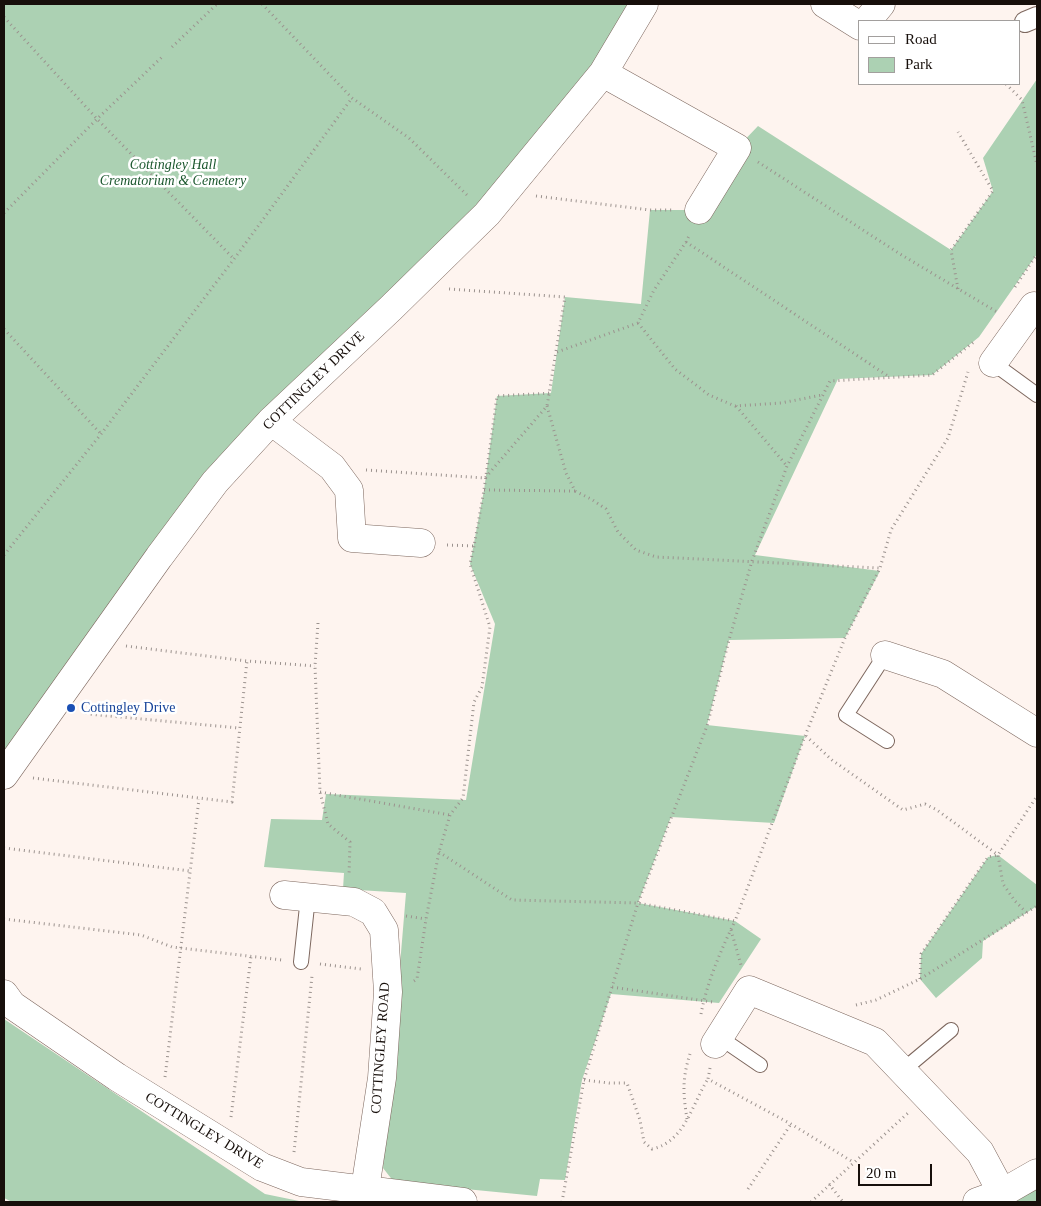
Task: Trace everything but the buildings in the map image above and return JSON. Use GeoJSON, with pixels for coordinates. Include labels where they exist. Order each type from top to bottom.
{"type":"FeatureCollection","features":[{"type":"Feature","properties":{"kind":"street","name":"COTTINGLEY DRIVE"},"geometry":{"type":"LineString","coordinates":[[8,770],[159,557],[215,482],[271,421],[487,214],[603,73],[644,4]]}},
{"type":"Feature","properties":{"kind":"street"},"geometry":{"type":"LineString","coordinates":[[825,4],[858,25]]}},
{"type":"Feature","properties":{"kind":"street"},"geometry":{"type":"LineString","coordinates":[[868,20],[881,4]]}},
{"type":"Feature","properties":{"kind":"street"},"geometry":{"type":"LineString","coordinates":[[603,73],[737,148],[699,210]]}},
{"type":"Feature","properties":{"kind":"street"},"geometry":{"type":"LineString","coordinates":[[980,358],[1034,306],[1037,309]]}},
{"type":"Feature","properties":{"kind":"street"},"geometry":{"type":"LineString","coordinates":[[271,421],[332,467],[349,490],[352,538],[421,543]]}},
{"type":"Feature","properties":{"kind":"street"},"geometry":{"type":"LineString","coordinates":[[885,655],[943,674],[1037,732]]}},
{"type":"Feature","properties":{"kind":"street","name":"COTTINGLEY ROAD"},"geometry":{"type":"LineString","coordinates":[[296,896],[354,902],[373,912],[384,930],[387,982],[382,1078],[365,1189]]}},
{"type":"Feature","properties":{"kind":"street","name":"COTTINGLEY DRIVE"},"geometry":{"type":"LineString","coordinates":[[4,994],[12,1005],[116,1077],[262,1167],[301,1182],[463,1202]]}},
{"type":"Feature","properties":{"kind":"street"},"geometry":{"type":"LineString","coordinates":[[717,1040],[744,998],[814,1016],[875,1042],[980,1152],[990,1198],[1037,1173]]}},
{"type":"Feature","properties":{"kind":"lane"},"geometry":{"type":"LineString","coordinates":[[980,358],[1037,395]]}},
{"type":"Feature","properties":{"kind":"lane"},"geometry":{"type":"LineString","coordinates":[[885,655],[846,715],[887,741]]}},
{"type":"Feature","properties":{"kind":"lane"},"geometry":{"type":"LineString","coordinates":[[296,896],[307,962]]}},
{"type":"Feature","properties":{"kind":"lane"},"geometry":{"type":"LineString","coordinates":[[902,1071],[951,1030]]}},
{"type":"Feature","properties":{"kind":"lane"},"geometry":{"type":"LineString","coordinates":[[717,1040],[760,1065]]}},
{"type":"Feature","properties":{"kind":"path"},"geometry":{"type":"LineString","coordinates":[[172,47],[217,4]]}},
{"type":"Feature","properties":{"kind":"path"},"geometry":{"type":"LineString","coordinates":[[262,4],[352,98],[409,138],[487,214]]}},
{"type":"Feature","properties":{"kind":"path"},"geometry":{"type":"LineString","coordinates":[[4,17],[97,119],[234,259]]}},
{"type":"Feature","properties":{"kind":"path"},"geometry":{"type":"LineString","coordinates":[[4,213],[162,56]]}},
{"type":"Feature","properties":{"kind":"path"},"geometry":{"type":"LineString","coordinates":[[1007,85],[1022,100],[1037,165]]}},
{"type":"Feature","properties":{"kind":"path"},"geometry":{"type":"LineString","coordinates":[[4,555],[101,434],[234,259],[352,98]]}},
{"type":"Feature","properties":{"kind":"path"},"geometry":{"type":"LineString","coordinates":[[958,132],[993,191],[951,250],[958,289]]}},
{"type":"Feature","properties":{"kind":"path"},"geometry":{"type":"LineString","coordinates":[[737,148],[892,248],[997,312]]}},
{"type":"Feature","properties":{"kind":"path"},"geometry":{"type":"LineString","coordinates":[[505,192],[650,210],[699,210],[686,242],[654,290],[638,323],[557,352]]}},
{"type":"Feature","properties":{"kind":"path"},"geometry":{"type":"LineString","coordinates":[[686,242],[889,376]]}},
{"type":"Feature","properties":{"kind":"path"},"geometry":{"type":"LineString","coordinates":[[1012,291],[1037,254]]}},
{"type":"Feature","properties":{"kind":"path"},"geometry":{"type":"LineString","coordinates":[[413,286],[565,297],[551,393],[547,406],[485,478]]}},
{"type":"Feature","properties":{"kind":"path"},"geometry":{"type":"LineString","coordinates":[[992,319],[1002,305]]}},
{"type":"Feature","properties":{"kind":"path"},"geometry":{"type":"LineString","coordinates":[[638,323],[675,369],[709,395],[736,406],[781,403],[823,395]]}},
{"type":"Feature","properties":{"kind":"path"},"geometry":{"type":"LineString","coordinates":[[4,329],[101,434]]}},
{"type":"Feature","properties":{"kind":"path"},"geometry":{"type":"LineString","coordinates":[[439,852],[512,900],[638,904],[735,921],[805,736],[845,638],[880,568],[891,530],[948,438],[980,358],[979,338],[932,375],[889,376],[830,381],[787,466],[752,561],[707,726],[638,904],[612,987],[584,1080],[562,1202]]}},
{"type":"Feature","properties":{"kind":"path"},"geometry":{"type":"LineString","coordinates":[[4,919],[141,935],[172,947],[307,962],[387,982],[417,979],[426,918],[439,852],[450,815],[463,798],[474,702],[482,687],[490,627],[470,564],[484,490],[497,396],[551,393]]}},
{"type":"Feature","properties":{"kind":"path"},"geometry":{"type":"LineString","coordinates":[[547,406],[566,473],[575,490]]}},
{"type":"Feature","properties":{"kind":"path"},"geometry":{"type":"LineString","coordinates":[[736,406],[787,466]]}},
{"type":"Feature","properties":{"kind":"path"},"geometry":{"type":"LineString","coordinates":[[332,467],[485,478]]}},
{"type":"Feature","properties":{"kind":"path"},"geometry":{"type":"LineString","coordinates":[[484,490],[575,490],[606,509],[618,532],[636,550],[656,557],[880,568]]}},
{"type":"Feature","properties":{"kind":"path"},"geometry":{"type":"LineString","coordinates":[[421,543],[474,546]]}},
{"type":"Feature","properties":{"kind":"path"},"geometry":{"type":"LineString","coordinates":[[318,623],[315,666],[320,792],[328,824],[350,842],[346,902]]}},
{"type":"Feature","properties":{"kind":"path"},"geometry":{"type":"LineString","coordinates":[[106,631],[127,647],[247,661],[315,666]]}},
{"type":"Feature","properties":{"kind":"path"},"geometry":{"type":"LineString","coordinates":[[8,770],[34,778],[232,802],[247,661]]}},
{"type":"Feature","properties":{"kind":"path"},"geometry":{"type":"LineString","coordinates":[[62,692],[88,714],[239,728]]}},
{"type":"Feature","properties":{"kind":"path"},"geometry":{"type":"LineString","coordinates":[[805,736],[832,760],[903,810],[925,804],[937,810],[998,855]]}},
{"type":"Feature","properties":{"kind":"path"},"geometry":{"type":"LineString","coordinates":[[320,792],[450,815]]}},
{"type":"Feature","properties":{"kind":"path"},"geometry":{"type":"LineString","coordinates":[[1027,913],[1015,901],[1003,884],[998,855],[1037,796]]}},
{"type":"Feature","properties":{"kind":"path"},"geometry":{"type":"LineString","coordinates":[[162,1105],[199,799]]}},
{"type":"Feature","properties":{"kind":"path"},"geometry":{"type":"LineString","coordinates":[[4,848],[190,870]]}},
{"type":"Feature","properties":{"kind":"path"},"geometry":{"type":"LineString","coordinates":[[920,979],[921,954],[988,857],[998,855]]}},
{"type":"Feature","properties":{"kind":"path"},"geometry":{"type":"LineString","coordinates":[[814,1016],[876,1000],[920,979],[1037,906]]}},
{"type":"Feature","properties":{"kind":"path"},"geometry":{"type":"LineString","coordinates":[[612,987],[744,998],[731,930]]}},
{"type":"Feature","properties":{"kind":"path"},"geometry":{"type":"LineString","coordinates":[[228,1146],[250,956]]}},
{"type":"Feature","properties":{"kind":"path"},"geometry":{"type":"LineString","coordinates":[[291,1178],[307,962]]}},
{"type":"Feature","properties":{"kind":"path"},"geometry":{"type":"LineString","coordinates":[[584,1080],[627,1083],[640,1120],[644,1142],[652,1149],[662,1147],[674,1138],[689,1118],[708,1079],[717,1040]]}},
{"type":"Feature","properties":{"kind":"path"},"geometry":{"type":"LineString","coordinates":[[708,1079],[791,1124],[853,1162]]}},
{"type":"Feature","properties":{"kind":"path"},"geometry":{"type":"LineString","coordinates":[[811,1202],[927,1096]]}},
{"type":"Feature","properties":{"kind":"path"},"geometry":{"type":"LineString","coordinates":[[748,1189],[791,1124]]}},
{"type":"Feature","properties":{"kind":"path"},"geometry":{"type":"LineString","coordinates":[[829,1184],[843,1202]]}},
{"type":"Feature","properties":{"kind":"green space","name":"Cottingley Hall Crematorium & Cemetery"},"geometry":{"type":"Polygon","coordinates":[[[4,4],[644,4],[603,73],[271,421],[4,775],[4,4]]]}},
{"type":"Feature","properties":{"kind":"green space"},"geometry":{"type":"Polygon","coordinates":[[[1037,79],[1037,254],[979,337],[932,375],[838,379],[755,555],[880,571],[845,638],[729,640],[707,725],[805,736],[774,823],[671,817],[638,903],[735,921],[761,939],[719,1003],[611,994],[582,1080],[565,1180],[540,1179],[537,1196],[394,1182],[383,1168],[406,893],[343,889],[344,873],[264,867],[271,819],[322,820],[326,794],[466,800],[495,624],[470,564],[484,490],[497,396],[551,393],[565,297],[641,304],[650,210],[699,210],[737,148],[758,126],[951,250],[993,191],[983,158],[1037,79]]]}},
{"type":"Feature","properties":{"kind":"green space"},"geometry":{"type":"Polygon","coordinates":[[[998,855],[1037,885],[1037,906],[983,941],[982,958],[936,998],[920,979],[921,954],[988,857],[998,855]]]}},
{"type":"Feature","properties":{"kind":"green space"},"geometry":{"type":"Polygon","coordinates":[[[4,1019],[265,1194],[304,1202],[12,1202],[4,1198],[4,1019]]]}},
{"type":"Feature","properties":{"kind":"green space"},"geometry":{"type":"Polygon","coordinates":[[[1037,1188],[1037,1202],[1010,1202],[1037,1188]]]}},
{"type":"Feature","properties":{"kind":"place","name":"Cottingley Drive"},"geometry":{"type":"Point","coordinates":[71,708]}}]}
